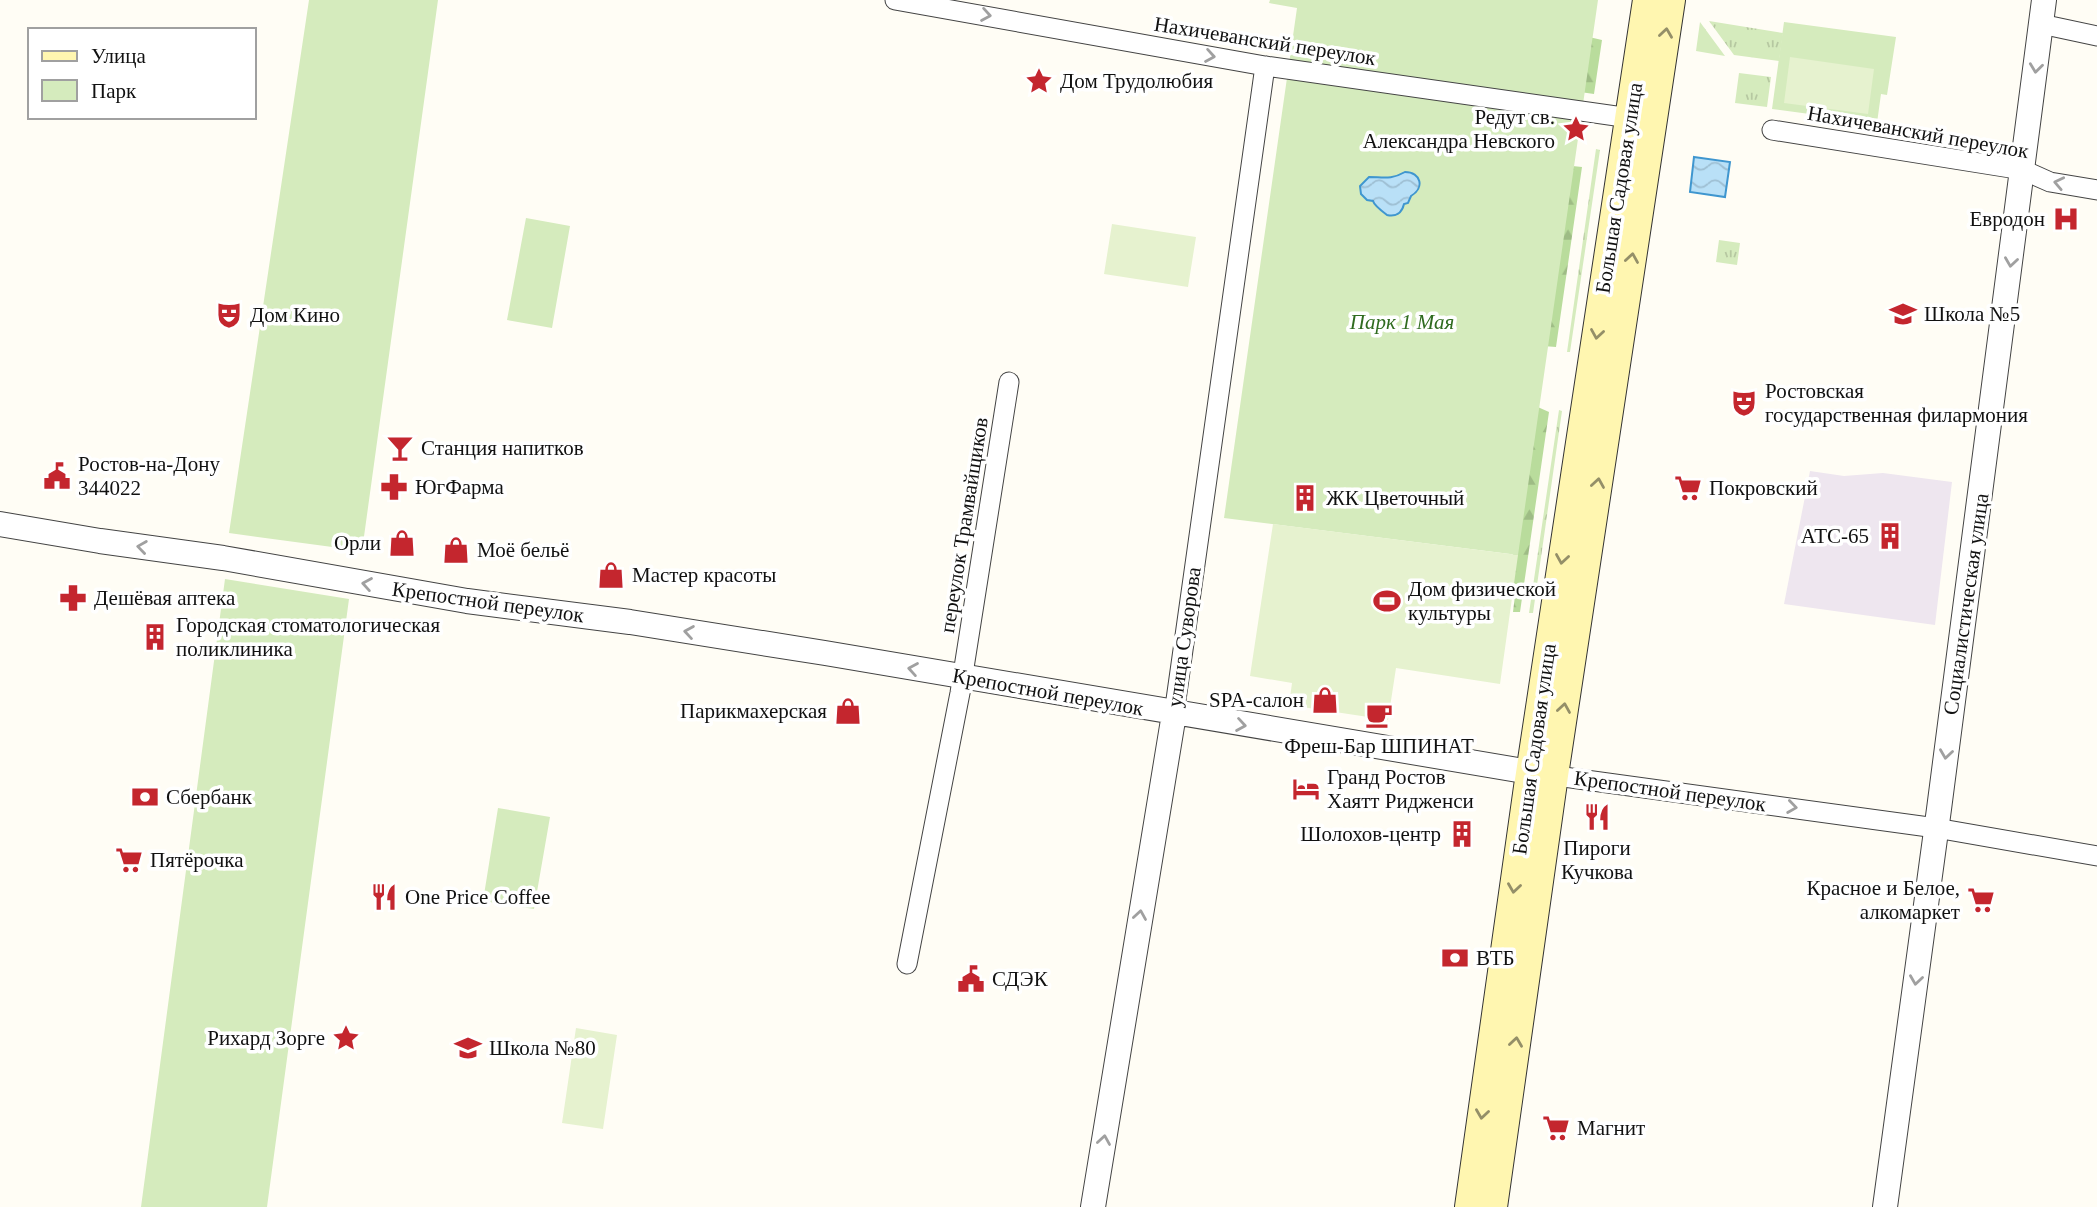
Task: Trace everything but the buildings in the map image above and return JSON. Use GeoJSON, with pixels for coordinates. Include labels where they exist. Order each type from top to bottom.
{"type":"FeatureCollection","features":[{"type":"Feature","properties":{"kind":"main road","name":"Большая Садовая улица"},"geometry":{"type":"LineString","coordinates":[[1493,1207],[1542,774],[1647,0]]}},
{"type":"Feature","properties":{"kind":"main road","name":"Большая Садовая улица"},"geometry":{"type":"LineString","coordinates":[[1469,1207],[1671,0]]}},
{"type":"Feature","properties":{"kind":"street","name":"Нахичеванский переулок"},"geometry":{"type":"LineString","coordinates":[[895,0],[1265,66],[1630,118]]}},
{"type":"Feature","properties":{"kind":"street"},"geometry":{"type":"LineString","coordinates":[[2043,12],[2097,36]]}},
{"type":"Feature","properties":{"kind":"street","name":"Социалистическая улица"},"geometry":{"type":"LineString","coordinates":[[1885,1207],[2043,12]]}},
{"type":"Feature","properties":{"kind":"street","name":"улица Суворова"},"geometry":{"type":"LineString","coordinates":[[1093,1207],[1174,714],[1265,66]]}},
{"type":"Feature","properties":{"kind":"street","name":"Нахичеванский переулок"},"geometry":{"type":"LineString","coordinates":[[1772,130],[2023,170],[2050,182],[2097,190]]}},
{"type":"Feature","properties":{"kind":"street","name":"переулок Трамвайщиков"},"geometry":{"type":"LineString","coordinates":[[906,964],[963,677],[1009,382]]}},
{"type":"Feature","properties":{"kind":"street","name":"Крепостной переулок"},"geometry":{"type":"LineString","coordinates":[[0,524],[223,558],[467,601],[630,622],[1542,774],[1936,828],[2097,856]]}},
{"type":"Feature","properties":{"kind":"shaded area"},"geometry":{"type":"Polygon","coordinates":[[[1810,471],[1844,476],[1883,473],[1952,482],[1935,625],[1784,604],[1810,471]]]}},
{"type":"Feature","properties":{"kind":"green space"},"geometry":{"type":"Polygon","coordinates":[[[309,0],[438,0],[362,551],[229,533],[309,0]]]}},
{"type":"Feature","properties":{"kind":"green space","name":"Парк 1 Мая"},"geometry":{"type":"Polygon","coordinates":[[[1270,0],[1598,0],[1518,555],[1224,518],[1297,8],[1269,3],[1270,0]]]}},
{"type":"Feature","properties":{"kind":"green space"},"geometry":{"type":"Polygon","coordinates":[[[1709,21],[1783,33],[1779,61],[1734,55],[1709,21]]]}},
{"type":"Feature","properties":{"kind":"green space"},"geometry":{"type":"Polygon","coordinates":[[[1700,22],[1725,56],[1696,51],[1700,22]]]}},
{"type":"Feature","properties":{"kind":"green space"},"geometry":{"type":"Polygon","coordinates":[[[1784,22],[1896,37],[1887,95],[1881,94],[1877,123],[1772,109],[1784,22]]]}},
{"type":"Feature","properties":{"kind":"green space"},"geometry":{"type":"Polygon","coordinates":[[[1589,37],[1602,40],[1594,94],[1580,92],[1589,37]]]}},
{"type":"Feature","properties":{"kind":"green space"},"geometry":{"type":"Polygon","coordinates":[[[1790,57],[1874,69],[1868,114],[1784,103],[1790,57]]]}},
{"type":"Feature","properties":{"kind":"green space"},"geometry":{"type":"Polygon","coordinates":[[[1739,73],[1771,77],[1767,107],[1735,103],[1739,73]]]}},
{"type":"Feature","properties":{"kind":"green space"},"geometry":{"type":"Polygon","coordinates":[[[1596,149],[1600,150],[1570,352],[1567,352],[1596,149]]]}},
{"type":"Feature","properties":{"kind":"green space"},"geometry":{"type":"Polygon","coordinates":[[[1563,165],[1582,167],[1556,347],[1543,346],[1563,165]]]}},
{"type":"Feature","properties":{"kind":"green space"},"geometry":{"type":"Polygon","coordinates":[[[526,218],[570,226],[552,328],[507,320],[526,218]]]}},
{"type":"Feature","properties":{"kind":"green space"},"geometry":{"type":"Polygon","coordinates":[[[1112,224],[1196,237],[1188,287],[1104,274],[1112,224]]]}},
{"type":"Feature","properties":{"kind":"green space"},"geometry":{"type":"Polygon","coordinates":[[[1719,240],[1740,243],[1737,265],[1716,262],[1719,240]]]}},
{"type":"Feature","properties":{"kind":"green space"},"geometry":{"type":"Polygon","coordinates":[[[1531,404],[1549,412],[1520,612],[1513,612],[1516,587],[1509,586],[1531,404]]]}},
{"type":"Feature","properties":{"kind":"green space"},"geometry":{"type":"Polygon","coordinates":[[[1559,410],[1562,411],[1533,613],[1529,613],[1559,410]]]}},
{"type":"Feature","properties":{"kind":"green space","name":"Дом физической культуры"},"geometry":{"type":"Polygon","coordinates":[[[1273,524],[1518,555],[1500,684],[1396,668],[1388,720],[1289,705],[1292,683],[1250,676],[1273,524]]]}},
{"type":"Feature","properties":{"kind":"green space"},"geometry":{"type":"Polygon","coordinates":[[[225,579],[349,599],[267,1207],[141,1207],[225,579]]]}},
{"type":"Feature","properties":{"kind":"green space"},"geometry":{"type":"Polygon","coordinates":[[[498,808],[550,817],[534,909],[483,901],[498,808]]]}},
{"type":"Feature","properties":{"kind":"green space"},"geometry":{"type":"Polygon","coordinates":[[[576,1028],[617,1035],[603,1129],[562,1123],[576,1028]]]}},
{"type":"Feature","properties":{"kind":"water"},"geometry":{"type":"Polygon","coordinates":[[[1694,157],[1730,162],[1725,197],[1690,192],[1694,157]]]}},
{"type":"Feature","properties":{"kind":"water"},"geometry":{"type":"Polygon","coordinates":[[[1405,172],[1418,177],[1419,185],[1398,214],[1387,215],[1361,194],[1360,186],[1369,177],[1391,177],[1405,172]]]}},
{"type":"Feature","properties":{"kind":"place","name":"Дом Трудолюбия"},"geometry":{"type":"Point","coordinates":[1039,81]}},
{"type":"Feature","properties":{"kind":"place","name":"Редут св. Александра Невского"},"geometry":{"type":"Point","coordinates":[1576,129]}},
{"type":"Feature","properties":{"kind":"place","name":"Евродон"},"geometry":{"type":"Point","coordinates":[2066,219]}},
{"type":"Feature","properties":{"kind":"place","name":"Школа №5"},"geometry":{"type":"Point","coordinates":[1903,314]}},
{"type":"Feature","properties":{"kind":"place","name":"Дом Кино"},"geometry":{"type":"Point","coordinates":[229,315]}},
{"type":"Feature","properties":{"kind":"place","name":"Ростовская государственная филармония"},"geometry":{"type":"Point","coordinates":[1744,403]}},
{"type":"Feature","properties":{"kind":"place","name":"Станция напитков"},"geometry":{"type":"Point","coordinates":[400,448]}},
{"type":"Feature","properties":{"kind":"place","name":"Ростов-на-Дону 344022"},"geometry":{"type":"Point","coordinates":[57,476]}},
{"type":"Feature","properties":{"kind":"place","name":"ЮгФарма"},"geometry":{"type":"Point","coordinates":[394,487]}},
{"type":"Feature","properties":{"kind":"place","name":"Покровский"},"geometry":{"type":"Point","coordinates":[1688,488]}},
{"type":"Feature","properties":{"kind":"place","name":"ЖК Цветочный"},"geometry":{"type":"Point","coordinates":[1305,498]}},
{"type":"Feature","properties":{"kind":"place","name":"АТС-65"},"geometry":{"type":"Point","coordinates":[1890,536]}},
{"type":"Feature","properties":{"kind":"place","name":"Орли"},"geometry":{"type":"Point","coordinates":[402,543]}},
{"type":"Feature","properties":{"kind":"place","name":"Моё бельё"},"geometry":{"type":"Point","coordinates":[456,550]}},
{"type":"Feature","properties":{"kind":"place","name":"Мастер красоты"},"geometry":{"type":"Point","coordinates":[611,575]}},
{"type":"Feature","properties":{"kind":"place","name":"Дешёвая аптека"},"geometry":{"type":"Point","coordinates":[73,598]}},
{"type":"Feature","properties":{"kind":"place","name":"Дом физической культуры"},"geometry":{"type":"Point","coordinates":[1387,601]}},
{"type":"Feature","properties":{"kind":"place","name":"Городская стоматологическая поликлиника"},"geometry":{"type":"Point","coordinates":[155,637]}},
{"type":"Feature","properties":{"kind":"place","name":"SPA-салон"},"geometry":{"type":"Point","coordinates":[1325,700]}},
{"type":"Feature","properties":{"kind":"place","name":"Парикмахерская"},"geometry":{"type":"Point","coordinates":[848,711]}},
{"type":"Feature","properties":{"kind":"place","name":"Фреш-Бар ШПИНАТ"},"geometry":{"type":"Point","coordinates":[1379,715]}},
{"type":"Feature","properties":{"kind":"place","name":"Гранд Ростов Хаятт Ридженси"},"geometry":{"type":"Point","coordinates":[1306,789]}},
{"type":"Feature","properties":{"kind":"place","name":"Сбербанк"},"geometry":{"type":"Point","coordinates":[145,797]}},
{"type":"Feature","properties":{"kind":"place","name":"Пироги Кучкова"},"geometry":{"type":"Point","coordinates":[1597,817]}},
{"type":"Feature","properties":{"kind":"place","name":"Шолохов-центр"},"geometry":{"type":"Point","coordinates":[1462,834]}},
{"type":"Feature","properties":{"kind":"place","name":"Пятёрочка"},"geometry":{"type":"Point","coordinates":[129,860]}},
{"type":"Feature","properties":{"kind":"place","name":"One Price Coffee"},"geometry":{"type":"Point","coordinates":[384,897]}},
{"type":"Feature","properties":{"kind":"place","name":"Красное и Белое, алкомаркет"},"geometry":{"type":"Point","coordinates":[1981,900]}},
{"type":"Feature","properties":{"kind":"place","name":"ВТБ"},"geometry":{"type":"Point","coordinates":[1455,958]}},
{"type":"Feature","properties":{"kind":"place","name":"СДЭК"},"geometry":{"type":"Point","coordinates":[971,979]}},
{"type":"Feature","properties":{"kind":"place","name":"Рихард Зорге"},"geometry":{"type":"Point","coordinates":[346,1038]}},
{"type":"Feature","properties":{"kind":"place","name":"Школа №80"},"geometry":{"type":"Point","coordinates":[468,1048]}},
{"type":"Feature","properties":{"kind":"place","name":"Магнит"},"geometry":{"type":"Point","coordinates":[1556,1128]}}]}
